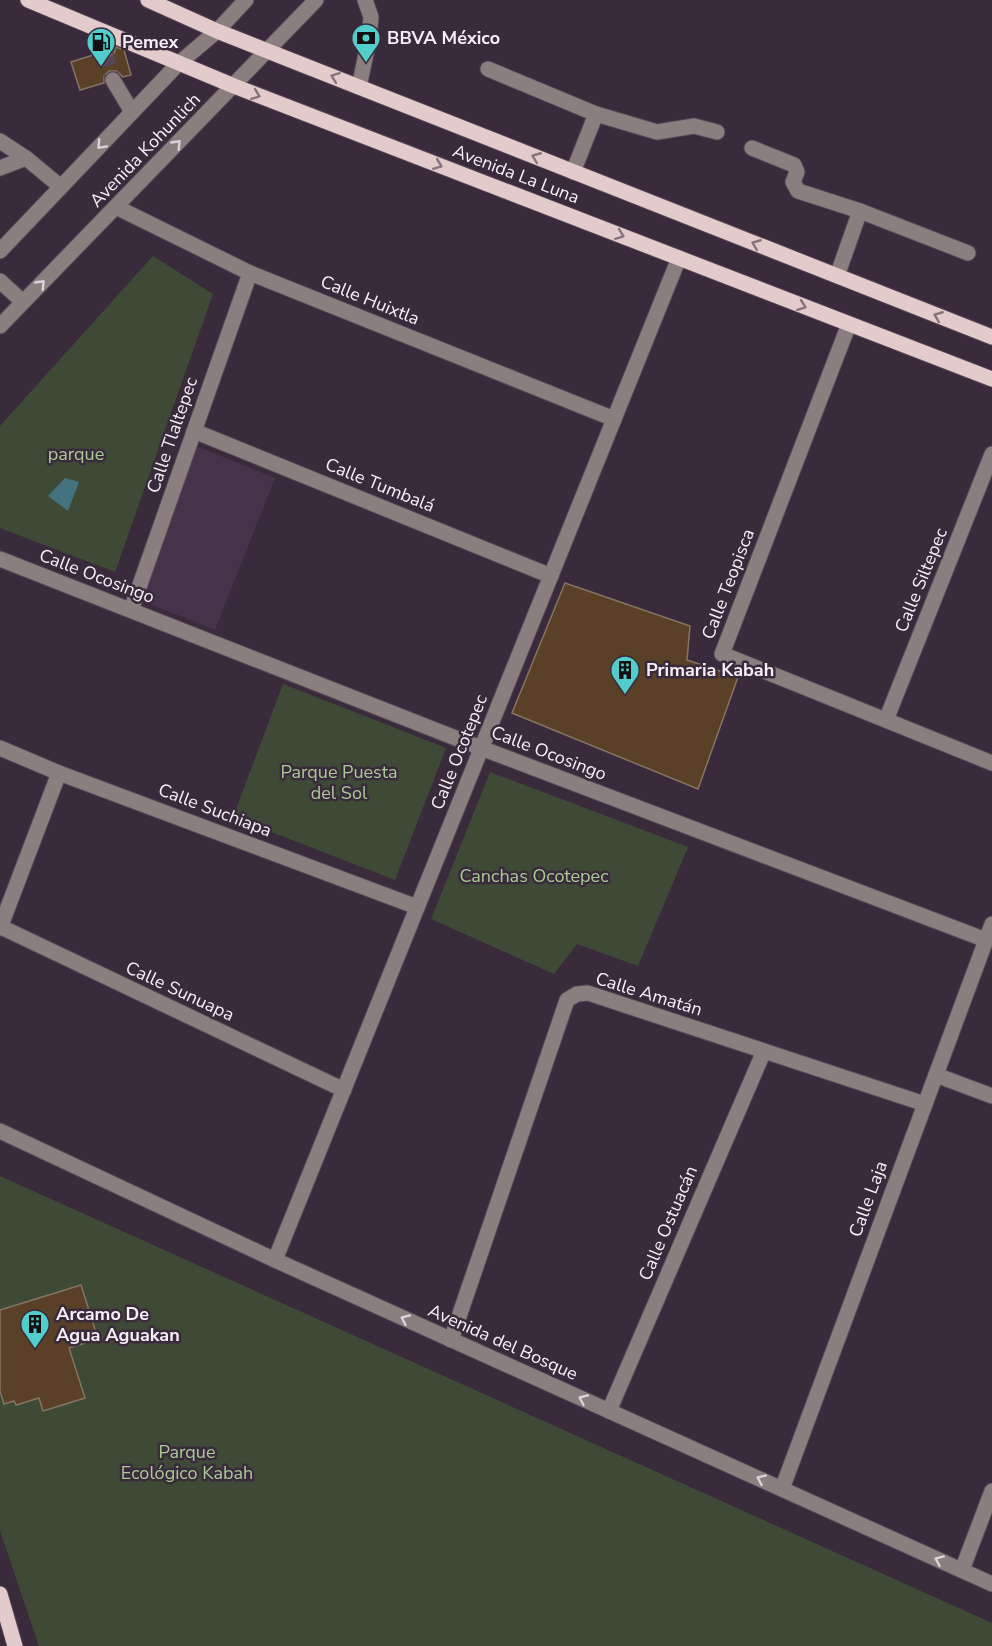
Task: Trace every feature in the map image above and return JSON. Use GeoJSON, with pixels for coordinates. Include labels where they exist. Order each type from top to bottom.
{"type":"FeatureCollection","features":[{"type":"Feature","properties":{"kind":"main road","name":"Avenida La Luna"},"geometry":{"type":"LineString","coordinates":[[28,0],[234,87],[992,379]]}},
{"type":"Feature","properties":{"kind":"main road","name":"Avenida La Luna"},"geometry":{"type":"LineString","coordinates":[[148,0],[217,31],[992,337]]}},
{"type":"Feature","properties":{"kind":"main road"},"geometry":{"type":"LineString","coordinates":[[0,1594],[15,1646]]}},
{"type":"Feature","properties":{"kind":"street","name":"Avenida Kohunlich"},"geometry":{"type":"LineString","coordinates":[[0,251],[178,64],[217,31],[246,0]]}},
{"type":"Feature","properties":{"kind":"street","name":"Avenida Kohunlich"},"geometry":{"type":"LineString","coordinates":[[0,326],[316,0]]}},
{"type":"Feature","properties":{"kind":"street"},"geometry":{"type":"LineString","coordinates":[[359,87],[369,40],[371,17],[365,0]]}},
{"type":"Feature","properties":{"kind":"street"},"geometry":{"type":"LineString","coordinates":[[105,51],[107,34]]}},
{"type":"Feature","properties":{"kind":"street"},"geometry":{"type":"LineString","coordinates":[[488,69],[596,114],[657,132],[694,126],[717,132]]}},
{"type":"Feature","properties":{"kind":"street"},"geometry":{"type":"LineString","coordinates":[[112,80],[132,112]]}},
{"type":"Feature","properties":{"kind":"street"},"geometry":{"type":"LineString","coordinates":[[573,172],[596,114]]}},
{"type":"Feature","properties":{"kind":"street"},"geometry":{"type":"LineString","coordinates":[[0,141],[26,158],[61,187]]}},
{"type":"Feature","properties":{"kind":"street"},"geometry":{"type":"LineString","coordinates":[[752,148],[794,165],[796,172],[793,182],[798,191],[860,211],[968,253]]}},
{"type":"Feature","properties":{"kind":"street"},"geometry":{"type":"LineString","coordinates":[[0,168],[26,158]]}},
{"type":"Feature","properties":{"kind":"street","name":"Calle Huixtla"},"geometry":{"type":"LineString","coordinates":[[116,207],[250,273],[614,419]]}},
{"type":"Feature","properties":{"kind":"street"},"geometry":{"type":"LineString","coordinates":[[837,276],[860,211]]}},
{"type":"Feature","properties":{"kind":"street","name":"Calle Ocotepec"},"geometry":{"type":"LineString","coordinates":[[275,1260],[679,258]]}},
{"type":"Feature","properties":{"kind":"street","name":"Calle Tlaltepec"},"geometry":{"type":"LineString","coordinates":[[131,610],[250,273]]}},
{"type":"Feature","properties":{"kind":"street"},"geometry":{"type":"LineString","coordinates":[[0,281],[23,302]]}},
{"type":"Feature","properties":{"kind":"street","name":"Calle Teopisca"},"geometry":{"type":"LineString","coordinates":[[849,324],[722,654],[992,763]]}},
{"type":"Feature","properties":{"kind":"street","name":"Calle Tumbalá"},"geometry":{"type":"LineString","coordinates":[[194,431],[551,576]]}},
{"type":"Feature","properties":{"kind":"street","name":"Calle Siltepec"},"geometry":{"type":"LineString","coordinates":[[886,720],[992,454]]}},
{"type":"Feature","properties":{"kind":"street","name":"Calle Ocosingo"},"geometry":{"type":"LineString","coordinates":[[0,559],[481,748],[986,940]]}},
{"type":"Feature","properties":{"kind":"street","name":"Calle Suchiapa"},"geometry":{"type":"LineString","coordinates":[[0,748],[417,907]]}},
{"type":"Feature","properties":{"kind":"street"},"geometry":{"type":"LineString","coordinates":[[0,928],[59,772]]}},
{"type":"Feature","properties":{"kind":"street","name":"Calle Laja"},"geometry":{"type":"LineString","coordinates":[[782,1489],[992,924]]}},
{"type":"Feature","properties":{"kind":"street","name":"Calle Sunuapa"},"geometry":{"type":"LineString","coordinates":[[0,928],[344,1090]]}},
{"type":"Feature","properties":{"kind":"street","name":"Calle Amatán"},"geometry":{"type":"LineString","coordinates":[[451,1340],[567,1000],[577,994],[588,993],[925,1104]]}},
{"type":"Feature","properties":{"kind":"street","name":"Calle Ostuacán"},"geometry":{"type":"LineString","coordinates":[[609,1411],[764,1051]]}},
{"type":"Feature","properties":{"kind":"street"},"geometry":{"type":"LineString","coordinates":[[936,1075],[992,1096]]}},
{"type":"Feature","properties":{"kind":"street","name":"Avenida del Bosque"},"geometry":{"type":"LineString","coordinates":[[0,1131],[275,1260],[992,1584]]}},
{"type":"Feature","properties":{"kind":"street"},"geometry":{"type":"LineString","coordinates":[[962,1570],[992,1491]]}},
{"type":"Feature","properties":{"kind":"shaded area"},"geometry":{"type":"Polygon","coordinates":[[[196,446],[275,478],[215,630],[142,601],[196,446]]]}},
{"type":"Feature","properties":{"kind":"green space","name":"parque"},"geometry":{"type":"Polygon","coordinates":[[[153,256],[213,294],[115,572],[0,528],[0,426],[153,256]]]}},
{"type":"Feature","properties":{"kind":"green space","name":"Parque Puesta del Sol"},"geometry":{"type":"Polygon","coordinates":[[[283,684],[446,748],[395,880],[233,817],[283,684]]]}},
{"type":"Feature","properties":{"kind":"green space","name":"Canchas Ocotepec"},"geometry":{"type":"Polygon","coordinates":[[[490,772],[688,847],[638,966],[577,944],[554,974],[431,919],[490,772]]]}},
{"type":"Feature","properties":{"kind":"green space","name":"Parque Ecológico Kabah"},"geometry":{"type":"Polygon","coordinates":[[[0,1176],[992,1623],[992,1646],[39,1646],[0,1531],[0,1176]]]}},
{"type":"Feature","properties":{"kind":"water"},"geometry":{"type":"Polygon","coordinates":[[[65,478],[79,482],[68,511],[48,496],[65,478]]]}},
{"type":"Feature","properties":{"kind":"building","name":"Pemex"},"geometry":{"type":"Polygon","coordinates":[[[116,47],[124,50],[131,75],[123,77],[117,71],[109,71],[104,76],[104,83],[80,90],[71,62],[96,54],[100,59],[108,60],[113,56],[116,47]]]}},
{"type":"Feature","properties":{"kind":"building","name":"Primaria Kabah"},"geometry":{"type":"Polygon","coordinates":[[[565,583],[690,626],[687,660],[738,677],[698,789],[512,713],[565,583]]]}},
{"type":"Feature","properties":{"kind":"building","name":"Arcamo De Agua Aguakan"},"geometry":{"type":"Polygon","coordinates":[[[81,1285],[98,1339],[69,1348],[85,1398],[43,1411],[39,1398],[16,1405],[14,1401],[4,1404],[0,1391],[0,1310],[81,1285]]]}},
{"type":"Feature","properties":{"kind":"tunnel"},"geometry":{"type":"LineString","coordinates":[[105,51],[113,80]]}},
{"type":"Feature","properties":{"kind":"place","name":"BBVA México"},"geometry":{"type":"Point","coordinates":[366,64]}},
{"type":"Feature","properties":{"kind":"place","name":"Pemex"},"geometry":{"type":"Point","coordinates":[101,68]}},
{"type":"Feature","properties":{"kind":"place","name":"Primaria Kabah"},"geometry":{"type":"Point","coordinates":[625,696]}},
{"type":"Feature","properties":{"kind":"place","name":"Arcamo De Agua Aguakan"},"geometry":{"type":"Point","coordinates":[35,1350]}}]}
